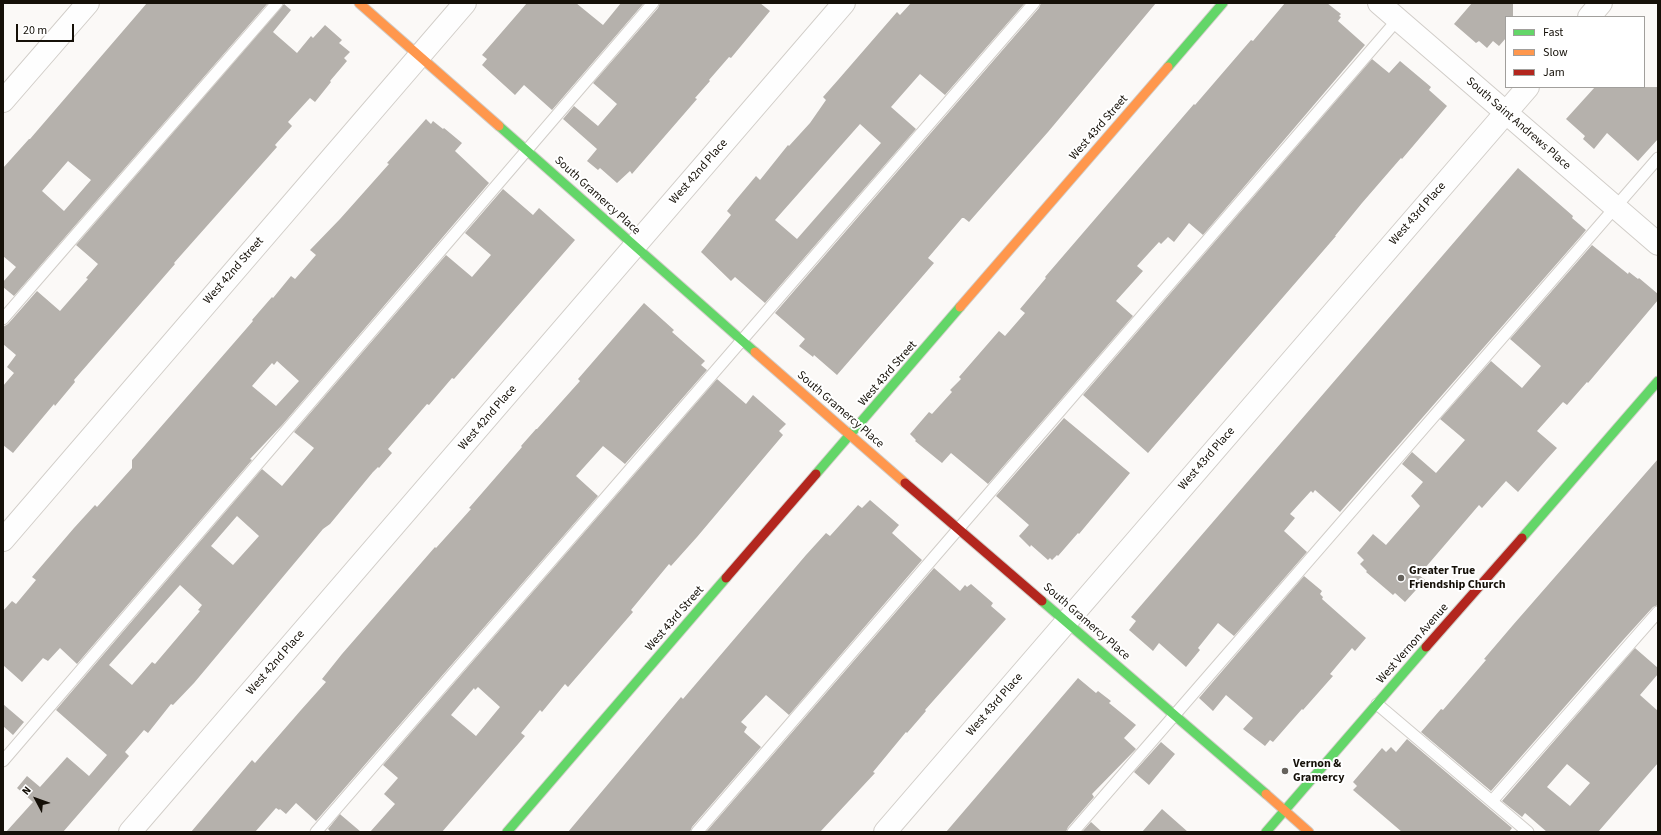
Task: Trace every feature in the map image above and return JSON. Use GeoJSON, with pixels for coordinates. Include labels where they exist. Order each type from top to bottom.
{"type":"FeatureCollection","features":[{"type":"Feature","properties":{"kind":"street"},"geometry":{"type":"LineString","coordinates":[[3,101],[88,3]]}},
{"type":"Feature","properties":{"kind":"street","name":"South Gramercy Place"},"geometry":{"type":"LineString","coordinates":[[359,3],[850,436],[1067,621],[1309,832]]}},
{"type":"Feature","properties":{"kind":"street","name":"West 42nd Street"},"geometry":{"type":"LineString","coordinates":[[3,540],[465,3]]}},
{"type":"Feature","properties":{"kind":"street","name":"West 42nd Place"},"geometry":{"type":"LineString","coordinates":[[130,832],[844,3]]}},
{"type":"Feature","properties":{"kind":"street","name":"West 43rd Street"},"geometry":{"type":"LineString","coordinates":[[507,832],[1223,3]]}},
{"type":"Feature","properties":{"kind":"street","name":"South Saint Andrews Place"},"geometry":{"type":"LineString","coordinates":[[1379,3],[1505,114],[1658,244]]}},
{"type":"Feature","properties":{"kind":"street"},"geometry":{"type":"LineString","coordinates":[[1590,16],[1601,3]]}},
{"type":"Feature","properties":{"kind":"street","name":"West 43rd Place"},"geometry":{"type":"LineString","coordinates":[[885,832],[1527,88]]}},
{"type":"Feature","properties":{"kind":"street","name":"West Vernon Avenue"},"geometry":{"type":"LineString","coordinates":[[1266,832],[1658,381]]}},
{"type":"Feature","properties":{"kind":"lane"},"geometry":{"type":"LineString","coordinates":[[3,319],[277,3]]}},
{"type":"Feature","properties":{"kind":"lane"},"geometry":{"type":"LineString","coordinates":[[3,761],[653,3]]}},
{"type":"Feature","properties":{"kind":"lane"},"geometry":{"type":"LineString","coordinates":[[316,832],[1034,3]]}},
{"type":"Feature","properties":{"kind":"lane"},"geometry":{"type":"LineString","coordinates":[[697,832],[1398,19]]}},
{"type":"Feature","properties":{"kind":"lane"},"geometry":{"type":"LineString","coordinates":[[1073,832],[1658,158]]}},
{"type":"Feature","properties":{"kind":"lane"},"geometry":{"type":"LineString","coordinates":[[1492,801],[1658,612]]}},
{"type":"Feature","properties":{"kind":"lane"},"geometry":{"type":"LineString","coordinates":[[1377,704],[1528,832]]}},
{"type":"Feature","properties":{"kind":"building"},"geometry":{"type":"Polygon","coordinates":[[[147,3],[268,3],[14,296],[3,287],[3,282],[16,267],[3,256],[3,168],[30,139],[147,3]],[[68,161],[42,191],[64,211],[91,180],[68,161]]]}},
{"type":"Feature","properties":{"kind":"building"},"geometry":{"type":"Polygon","coordinates":[[[527,3],[576,3],[603,25],[621,3],[644,3],[552,110],[524,85],[515,95],[482,65],[487,59],[482,55],[527,3]]]}},
{"type":"Feature","properties":{"kind":"building"},"geometry":{"type":"Polygon","coordinates":[[[660,3],[760,3],[770,11],[731,58],[729,57],[709,80],[710,81],[695,98],[697,99],[632,174],[630,171],[617,183],[600,168],[598,170],[587,161],[597,149],[563,119],[574,106],[598,126],[617,104],[593,83],[658,8],[660,3]]]}},
{"type":"Feature","properties":{"kind":"building"},"geometry":{"type":"Polygon","coordinates":[[[911,3],[1025,3],[945,95],[920,74],[891,107],[916,129],[765,303],[735,277],[731,281],[701,252],[731,215],[727,211],[735,201],[756,176],[760,180],[788,145],[789,146],[810,123],[826,100],[823,97],[897,12],[900,15],[911,3]],[[860,124],[775,220],[797,239],[881,143],[860,124]]]}},
{"type":"Feature","properties":{"kind":"building"},"geometry":{"type":"Polygon","coordinates":[[[1041,3],[1156,3],[1048,132],[969,222],[962,218],[928,258],[934,263],[837,375],[814,355],[813,357],[799,346],[805,339],[775,313],[1039,8],[1041,3]]]}},
{"type":"Feature","properties":{"kind":"building"},"geometry":{"type":"Polygon","coordinates":[[[1285,3],[1327,3],[1341,14],[1338,21],[1365,45],[1203,235],[1189,223],[1174,242],[1168,237],[1161,244],[1159,242],[1137,266],[1143,271],[1116,301],[1133,316],[988,484],[951,453],[942,463],[915,441],[916,440],[910,434],[929,412],[932,414],[952,392],[950,390],[961,379],[959,377],[999,331],[1005,336],[1025,313],[1020,309],[1046,278],[1045,277],[1194,104],[1195,105],[1251,40],[1253,41],[1285,3]]]}},
{"type":"Feature","properties":{"kind":"building"},"geometry":{"type":"Polygon","coordinates":[[[1472,3],[1513,3],[1513,16],[1505,16],[1505,39],[1499,46],[1493,41],[1487,48],[1479,41],[1476,43],[1454,24],[1472,3]]]}},
{"type":"Feature","properties":{"kind":"building"},"geometry":{"type":"Polygon","coordinates":[[[284,4],[291,10],[273,32],[297,53],[311,36],[313,38],[325,25],[342,40],[339,43],[350,52],[344,58],[347,61],[315,102],[310,98],[288,122],[292,126],[275,145],[277,147],[174,263],[175,264],[74,380],[75,382],[55,406],[54,404],[13,453],[3,445],[3,386],[14,373],[7,367],[16,355],[3,344],[3,327],[8,324],[37,291],[60,311],[88,279],[86,278],[98,264],[76,245],[284,4]]]}},
{"type":"Feature","properties":{"kind":"building"},"geometry":{"type":"Polygon","coordinates":[[[1372,59],[1389,73],[1400,61],[1431,87],[1429,90],[1447,106],[1148,453],[1083,395],[1372,59]]]}},
{"type":"Feature","properties":{"kind":"building"},"geometry":{"type":"Polygon","coordinates":[[[1658,87],[1658,139],[1638,161],[1607,133],[1594,149],[1583,139],[1585,136],[1566,119],[1594,88],[1658,87]]]}},
{"type":"Feature","properties":{"kind":"building"},"geometry":{"type":"Polygon","coordinates":[[[426,119],[431,124],[433,121],[443,129],[444,128],[462,143],[455,151],[489,183],[283,424],[250,459],[252,460],[77,664],[60,648],[48,661],[43,658],[22,682],[3,665],[3,611],[12,601],[16,604],[36,580],[32,577],[95,505],[97,507],[132,468],[132,460],[253,321],[252,320],[272,297],[273,298],[291,276],[295,279],[316,255],[310,250],[389,164],[387,163],[426,119]],[[277,361],[274,365],[272,363],[252,386],[276,406],[299,381],[277,361]]]}},
{"type":"Feature","properties":{"kind":"building"},"geometry":{"type":"Polygon","coordinates":[[[1518,168],[1573,216],[1572,218],[1586,230],[1340,512],[1315,490],[1313,493],[1311,491],[1290,514],[1295,518],[1284,531],[1307,552],[1234,636],[1218,623],[1198,648],[1200,650],[1186,667],[1159,643],[1153,651],[1129,630],[1136,621],[1131,617],[1518,168]]]}},
{"type":"Feature","properties":{"kind":"building"},"geometry":{"type":"Polygon","coordinates":[[[503,189],[533,215],[539,208],[575,240],[454,379],[452,378],[429,405],[427,404],[388,449],[392,453],[379,468],[378,467],[373,472],[330,524],[323,529],[194,683],[173,705],[171,704],[148,733],[144,730],[125,752],[129,756],[63,832],[6,832],[33,802],[17,788],[27,776],[40,787],[67,757],[89,776],[107,755],[56,710],[262,469],[282,486],[314,448],[294,432],[446,255],[472,277],[491,255],[465,233],[503,189]],[[237,516],[211,546],[233,565],[259,536],[237,516]],[[180,585],[109,665],[132,685],[152,662],[155,664],[200,611],[198,610],[202,605],[180,585]]]}},
{"type":"Feature","properties":{"kind":"building"},"geometry":{"type":"Polygon","coordinates":[[[1592,245],[1628,274],[1629,272],[1638,279],[1639,278],[1658,294],[1658,300],[1588,383],[1587,382],[1567,405],[1563,402],[1537,431],[1557,448],[1518,492],[1506,481],[1482,508],[1479,505],[1419,575],[1425,580],[1405,602],[1395,593],[1393,595],[1366,572],[1367,571],[1360,564],[1364,560],[1357,553],[1373,534],[1386,545],[1420,506],[1411,496],[1423,482],[1402,464],[1412,452],[1436,473],[1465,440],[1440,419],[1491,361],[1522,388],[1541,366],[1510,339],[1592,245]]]}},
{"type":"Feature","properties":{"kind":"building"},"geometry":{"type":"Polygon","coordinates":[[[644,303],[674,330],[672,332],[705,361],[701,365],[707,370],[625,464],[603,446],[576,476],[598,496],[316,821],[296,803],[286,814],[280,809],[279,810],[276,808],[255,832],[191,832],[252,760],[255,763],[326,682],[322,679],[342,654],[435,547],[436,548],[471,509],[469,508],[522,447],[521,446],[580,381],[578,379],[644,303]]]}},
{"type":"Feature","properties":{"kind":"building"},"geometry":{"type":"Polygon","coordinates":[[[717,379],[746,404],[753,395],[786,424],[779,431],[783,435],[697,537],[671,566],[669,564],[631,610],[633,612],[568,687],[565,684],[542,712],[540,710],[521,733],[525,736],[442,832],[370,832],[395,804],[384,794],[398,778],[383,765],[717,379]],[[478,687],[475,690],[474,688],[451,715],[476,736],[500,707],[478,687]]]}},
{"type":"Feature","properties":{"kind":"building"},"geometry":{"type":"Polygon","coordinates":[[[1064,418],[1130,473],[1079,534],[1078,533],[1058,556],[1057,555],[1052,560],[1050,558],[1048,560],[1031,545],[1030,547],[1019,536],[1029,525],[996,496],[1064,418]]]}},
{"type":"Feature","properties":{"kind":"building"},"geometry":{"type":"Polygon","coordinates":[[[1658,459],[1658,605],[1653,607],[1624,639],[1491,791],[1421,732],[1441,709],[1443,710],[1486,660],[1484,659],[1513,625],[1658,459]]]}},
{"type":"Feature","properties":{"kind":"building"},"geometry":{"type":"Polygon","coordinates":[[[870,500],[899,525],[892,533],[922,560],[789,715],[766,695],[741,722],[747,727],[744,732],[761,747],[692,827],[690,832],[568,832],[681,697],[683,699],[826,533],[830,536],[858,505],[862,508],[870,500]]]}},
{"type":"Feature","properties":{"kind":"building"},"geometry":{"type":"Polygon","coordinates":[[[934,568],[960,591],[965,585],[967,587],[971,584],[993,603],[991,606],[1006,619],[925,710],[926,711],[907,733],[906,732],[873,772],[875,773],[820,832],[706,832],[934,568]]]}},
{"type":"Feature","properties":{"kind":"building"},"geometry":{"type":"Polygon","coordinates":[[[1304,576],[1322,591],[1320,594],[1323,597],[1322,599],[1366,638],[1355,651],[1352,648],[1330,674],[1333,676],[1303,710],[1302,709],[1273,742],[1270,740],[1265,746],[1243,729],[1253,718],[1226,695],[1213,711],[1199,698],[1304,576]]]}},
{"type":"Feature","properties":{"kind":"building"},"geometry":{"type":"Polygon","coordinates":[[[1635,648],[1658,668],[1658,674],[1640,695],[1658,711],[1658,763],[1598,832],[1547,832],[1525,813],[1522,817],[1502,801],[1635,648]],[[1567,764],[1547,787],[1570,806],[1590,783],[1567,764]]]}},
{"type":"Feature","properties":{"kind":"building"},"geometry":{"type":"Polygon","coordinates":[[[1078,678],[1096,693],[1098,691],[1111,701],[1109,703],[1136,725],[1124,738],[1136,749],[1092,794],[1094,797],[1068,827],[1066,832],[946,832],[1078,678]]]}},
{"type":"Feature","properties":{"kind":"building"},"geometry":{"type":"Polygon","coordinates":[[[3,704],[24,722],[13,735],[3,726],[3,704]]]}},
{"type":"Feature","properties":{"kind":"building"},"geometry":{"type":"Polygon","coordinates":[[[1407,739],[1512,828],[1509,832],[1402,832],[1353,790],[1357,786],[1353,782],[1382,748],[1386,752],[1391,747],[1396,752],[1407,739]]]}},
{"type":"Feature","properties":{"kind":"building"},"geometry":{"type":"Polygon","coordinates":[[[1161,742],[1175,754],[1149,785],[1134,772],[1161,742]]]}},
{"type":"Feature","properties":{"kind":"building"},"geometry":{"type":"Polygon","coordinates":[[[1162,809],[1188,832],[1142,832],[1162,809]]]}},
{"type":"Feature","properties":{"kind":"building"},"geometry":{"type":"Polygon","coordinates":[[[340,814],[361,832],[331,832],[328,829],[340,814]]]}},
{"type":"Feature","properties":{"kind":"building"},"geometry":{"type":"Polygon","coordinates":[[[1091,822],[1102,832],[1082,832],[1091,822]]]}},
{"type":"Feature","properties":{"kind":"traffic: fast"},"geometry":{"type":"LineString","coordinates":[[1168,67],[1223,3]]}},
{"type":"Feature","properties":{"kind":"traffic: fast"},"geometry":{"type":"LineString","coordinates":[[499,126],[755,352]]}},
{"type":"Feature","properties":{"kind":"traffic: fast"},"geometry":{"type":"LineString","coordinates":[[816,474],[960,307]]}},
{"type":"Feature","properties":{"kind":"traffic: fast"},"geometry":{"type":"LineString","coordinates":[[1522,538],[1658,381]]}},
{"type":"Feature","properties":{"kind":"traffic: fast"},"geometry":{"type":"LineString","coordinates":[[507,832],[726,578]]}},
{"type":"Feature","properties":{"kind":"traffic: fast"},"geometry":{"type":"LineString","coordinates":[[1042,601],[1266,794]]}},
{"type":"Feature","properties":{"kind":"traffic: fast"},"geometry":{"type":"LineString","coordinates":[[1266,832],[1426,647]]}},
{"type":"Feature","properties":{"kind":"traffic: slow"},"geometry":{"type":"LineString","coordinates":[[359,3],[499,126]]}},
{"type":"Feature","properties":{"kind":"traffic: slow"},"geometry":{"type":"LineString","coordinates":[[960,307],[1168,67]]}},
{"type":"Feature","properties":{"kind":"traffic: slow"},"geometry":{"type":"LineString","coordinates":[[755,352],[905,483]]}},
{"type":"Feature","properties":{"kind":"traffic: slow"},"geometry":{"type":"LineString","coordinates":[[1266,794],[1309,832]]}},
{"type":"Feature","properties":{"kind":"traffic: jam"},"geometry":{"type":"LineString","coordinates":[[726,578],[816,474]]}},
{"type":"Feature","properties":{"kind":"traffic: jam"},"geometry":{"type":"LineString","coordinates":[[905,483],[1042,601]]}},
{"type":"Feature","properties":{"kind":"traffic: jam"},"geometry":{"type":"LineString","coordinates":[[1426,647],[1522,538]]}},
{"type":"Feature","properties":{"kind":"place","name":"Greater True Friendship Church"},"geometry":{"type":"Point","coordinates":[1401,578]}},
{"type":"Feature","properties":{"kind":"place","name":"Vernon & Gramercy"},"geometry":{"type":"Point","coordinates":[1285,771]}}]}
